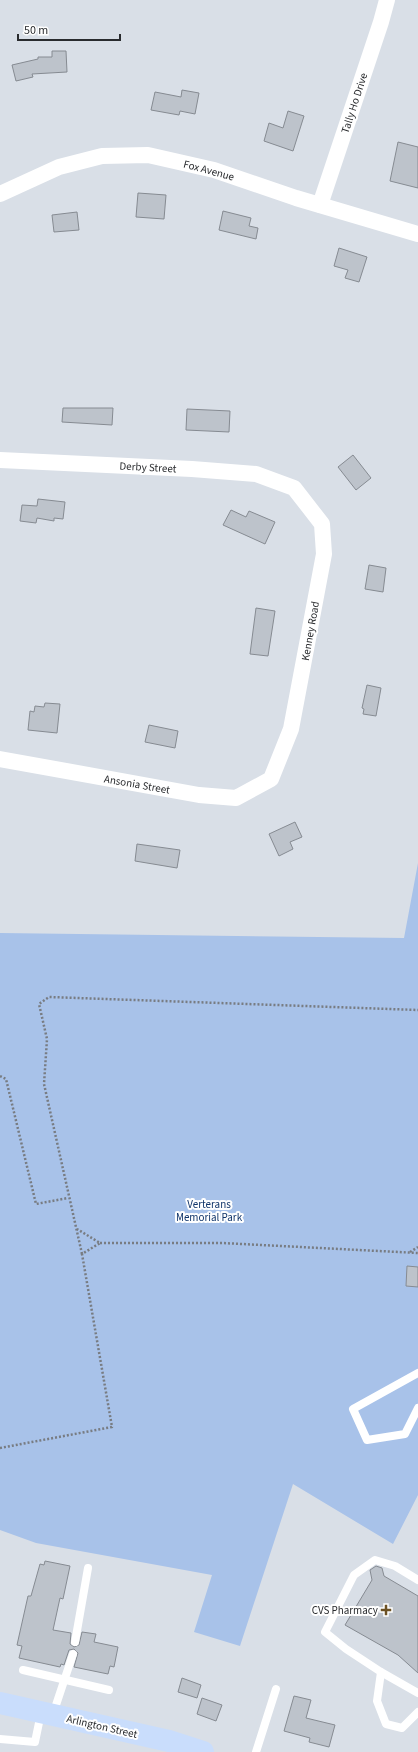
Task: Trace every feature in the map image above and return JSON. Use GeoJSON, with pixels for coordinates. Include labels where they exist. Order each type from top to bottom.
{"type":"FeatureCollection","features":[{"type":"Feature","properties":{"kind":"main road","name":"Arlington Street"},"geometry":{"type":"LineString","coordinates":[[0,1703],[169,1742],[203,1752]]}},
{"type":"Feature","properties":{"kind":"street","name":"Tally Ho Drive"},"geometry":{"type":"LineString","coordinates":[[320,205],[379,29],[387,0]]}},
{"type":"Feature","properties":{"kind":"street","name":"Fox Avenue"},"geometry":{"type":"LineString","coordinates":[[0,194],[66,165],[102,156],[148,155],[214,170],[320,205],[418,234]]}},
{"type":"Feature","properties":{"kind":"street","name":"Derby Street"},"geometry":{"type":"LineString","coordinates":[[0,460],[192,469],[256,474],[294,488]]}},
{"type":"Feature","properties":{"kind":"street","name":"Kenney Road"},"geometry":{"type":"LineString","coordinates":[[271,779],[291,730],[324,554],[322,524],[294,488]]}},
{"type":"Feature","properties":{"kind":"street","name":"Ansonia Street"},"geometry":{"type":"LineString","coordinates":[[0,759],[198,795],[236,798],[271,779]]}},
{"type":"Feature","properties":{"kind":"lane"},"geometry":{"type":"LineString","coordinates":[[418,1373],[353,1410],[367,1440],[405,1434],[418,1408]]}},
{"type":"Feature","properties":{"kind":"lane"},"geometry":{"type":"LineString","coordinates":[[418,1580],[395,1566],[375,1560],[354,1575],[325,1632],[346,1649],[381,1672],[418,1693]]}},
{"type":"Feature","properties":{"kind":"lane"},"geometry":{"type":"LineString","coordinates":[[75,1642],[88,1568]]}},
{"type":"Feature","properties":{"kind":"lane"},"geometry":{"type":"LineString","coordinates":[[0,1739],[35,1742],[64,1680],[73,1654]]}},
{"type":"Feature","properties":{"kind":"lane"},"geometry":{"type":"LineString","coordinates":[[23,1670],[109,1690]]}},
{"type":"Feature","properties":{"kind":"lane"},"geometry":{"type":"LineString","coordinates":[[381,1672],[377,1701],[386,1724],[402,1728],[418,1712]]}},
{"type":"Feature","properties":{"kind":"lane"},"geometry":{"type":"LineString","coordinates":[[256,1752],[276,1689]]}},
{"type":"Feature","properties":{"kind":"path"},"geometry":{"type":"LineString","coordinates":[[0,1448],[112,1427],[82,1254],[68,1198],[44,1084],[47,1039],[39,1004],[49,997],[418,1010]]}},
{"type":"Feature","properties":{"kind":"path"},"geometry":{"type":"LineString","coordinates":[[0,1076],[6,1079],[36,1204],[68,1198]]}},
{"type":"Feature","properties":{"kind":"path"},"geometry":{"type":"LineString","coordinates":[[76,1229],[100,1243],[222,1243],[418,1253]]}},
{"type":"Feature","properties":{"kind":"path"},"geometry":{"type":"LineString","coordinates":[[82,1254],[100,1243]]}},
{"type":"Feature","properties":{"kind":"path"},"geometry":{"type":"LineString","coordinates":[[410,1252],[418,1247]]}},
{"type":"Feature","properties":{"kind":"green space","name":"Verterans Memorial Park"},"geometry":{"type":"Polygon","coordinates":[[[418,863],[418,1495],[393,1544],[293,1484],[240,1646],[194,1632],[212,1575],[36,1543],[0,1530],[0,933],[404,938],[418,863]]]}},
{"type":"Feature","properties":{"kind":"building"},"geometry":{"type":"Polygon","coordinates":[[[52,51],[66,51],[67,72],[32,74],[33,77],[16,81],[12,65],[38,59],[38,57],[52,57],[52,51]]]}},
{"type":"Feature","properties":{"kind":"building"},"geometry":{"type":"Polygon","coordinates":[[[182,90],[199,93],[195,114],[180,111],[179,115],[151,110],[155,92],[181,97],[182,90]]]}},
{"type":"Feature","properties":{"kind":"building"},"geometry":{"type":"Polygon","coordinates":[[[288,111],[304,116],[293,151],[264,141],[269,123],[283,128],[288,111]]]}},
{"type":"Feature","properties":{"kind":"building"},"geometry":{"type":"Polygon","coordinates":[[[398,142],[418,147],[418,188],[390,181],[398,142]]]}},
{"type":"Feature","properties":{"kind":"building"},"geometry":{"type":"Polygon","coordinates":[[[138,193],[166,195],[164,219],[136,217],[138,193]]]}},
{"type":"Feature","properties":{"kind":"building"},"geometry":{"type":"Polygon","coordinates":[[[223,211],[251,218],[249,226],[258,228],[256,239],[219,230],[223,211]]]}},
{"type":"Feature","properties":{"kind":"building"},"geometry":{"type":"Polygon","coordinates":[[[77,212],[79,230],[54,232],[52,215],[77,212]]]}},
{"type":"Feature","properties":{"kind":"building"},"geometry":{"type":"Polygon","coordinates":[[[339,248],[367,257],[359,282],[345,278],[348,270],[334,266],[339,248]]]}},
{"type":"Feature","properties":{"kind":"building"},"geometry":{"type":"Polygon","coordinates":[[[63,408],[113,408],[112,425],[62,422],[63,408]]]}},
{"type":"Feature","properties":{"kind":"building"},"geometry":{"type":"Polygon","coordinates":[[[187,409],[230,411],[229,432],[186,430],[187,409]]]}},
{"type":"Feature","properties":{"kind":"building"},"geometry":{"type":"Polygon","coordinates":[[[353,455],[371,478],[356,490],[338,467],[353,455]]]}},
{"type":"Feature","properties":{"kind":"building"},"geometry":{"type":"Polygon","coordinates":[[[38,499],[65,502],[63,519],[54,518],[54,521],[37,518],[36,523],[20,521],[22,505],[37,506],[38,499]]]}},
{"type":"Feature","properties":{"kind":"building"},"geometry":{"type":"Polygon","coordinates":[[[231,510],[246,517],[249,511],[275,522],[265,544],[223,525],[231,510]]]}},
{"type":"Feature","properties":{"kind":"building"},"geometry":{"type":"Polygon","coordinates":[[[369,565],[386,568],[383,592],[365,589],[369,565]]]}},
{"type":"Feature","properties":{"kind":"building"},"geometry":{"type":"Polygon","coordinates":[[[256,608],[275,611],[268,656],[250,654],[256,608]]]}},
{"type":"Feature","properties":{"kind":"building"},"geometry":{"type":"Polygon","coordinates":[[[367,685],[381,688],[376,716],[363,714],[364,709],[362,708],[367,685]]]}},
{"type":"Feature","properties":{"kind":"building"},"geometry":{"type":"Polygon","coordinates":[[[45,703],[60,704],[57,733],[28,730],[30,711],[34,712],[35,706],[44,707],[45,703]]]}},
{"type":"Feature","properties":{"kind":"building"},"geometry":{"type":"Polygon","coordinates":[[[149,725],[178,731],[175,748],[145,742],[149,725]]]}},
{"type":"Feature","properties":{"kind":"building"},"geometry":{"type":"Polygon","coordinates":[[[295,822],[302,837],[290,842],[293,849],[279,856],[269,834],[295,822]]]}},
{"type":"Feature","properties":{"kind":"building"},"geometry":{"type":"Polygon","coordinates":[[[137,844],[180,850],[177,868],[135,861],[137,844]]]}},
{"type":"Feature","properties":{"kind":"building"},"geometry":{"type":"Polygon","coordinates":[[[407,1266],[418,1267],[418,1287],[406,1286],[407,1266]]]}},
{"type":"Feature","properties":{"kind":"building"},"geometry":{"type":"Polygon","coordinates":[[[45,1561],[70,1566],[63,1599],[60,1598],[53,1630],[71,1633],[70,1644],[74,1647],[79,1645],[82,1632],[96,1634],[94,1642],[118,1647],[114,1667],[110,1666],[108,1674],[74,1667],[78,1653],[74,1649],[69,1650],[64,1665],[61,1664],[60,1667],[19,1658],[22,1646],[17,1645],[28,1596],[31,1596],[40,1564],[44,1565],[45,1561]]]}},
{"type":"Feature","properties":{"kind":"building","name":"CVS Pharmacy"},"geometry":{"type":"Polygon","coordinates":[[[376,1566],[382,1568],[384,1576],[418,1596],[418,1673],[398,1655],[345,1625],[372,1580],[370,1570],[376,1566]]]}},
{"type":"Feature","properties":{"kind":"building"},"geometry":{"type":"Polygon","coordinates":[[[182,1678],[201,1685],[197,1698],[178,1692],[182,1678]]]}},
{"type":"Feature","properties":{"kind":"building"},"geometry":{"type":"Polygon","coordinates":[[[294,1696],[311,1700],[306,1718],[335,1725],[329,1747],[309,1742],[310,1738],[284,1731],[294,1696]]]}},
{"type":"Feature","properties":{"kind":"building"},"geometry":{"type":"Polygon","coordinates":[[[202,1698],[222,1705],[216,1721],[197,1714],[202,1698]]]}},
{"type":"Feature","properties":{"kind":"place","name":"CVS Pharmacy"},"geometry":{"type":"Point","coordinates":[386,1610]}}]}
